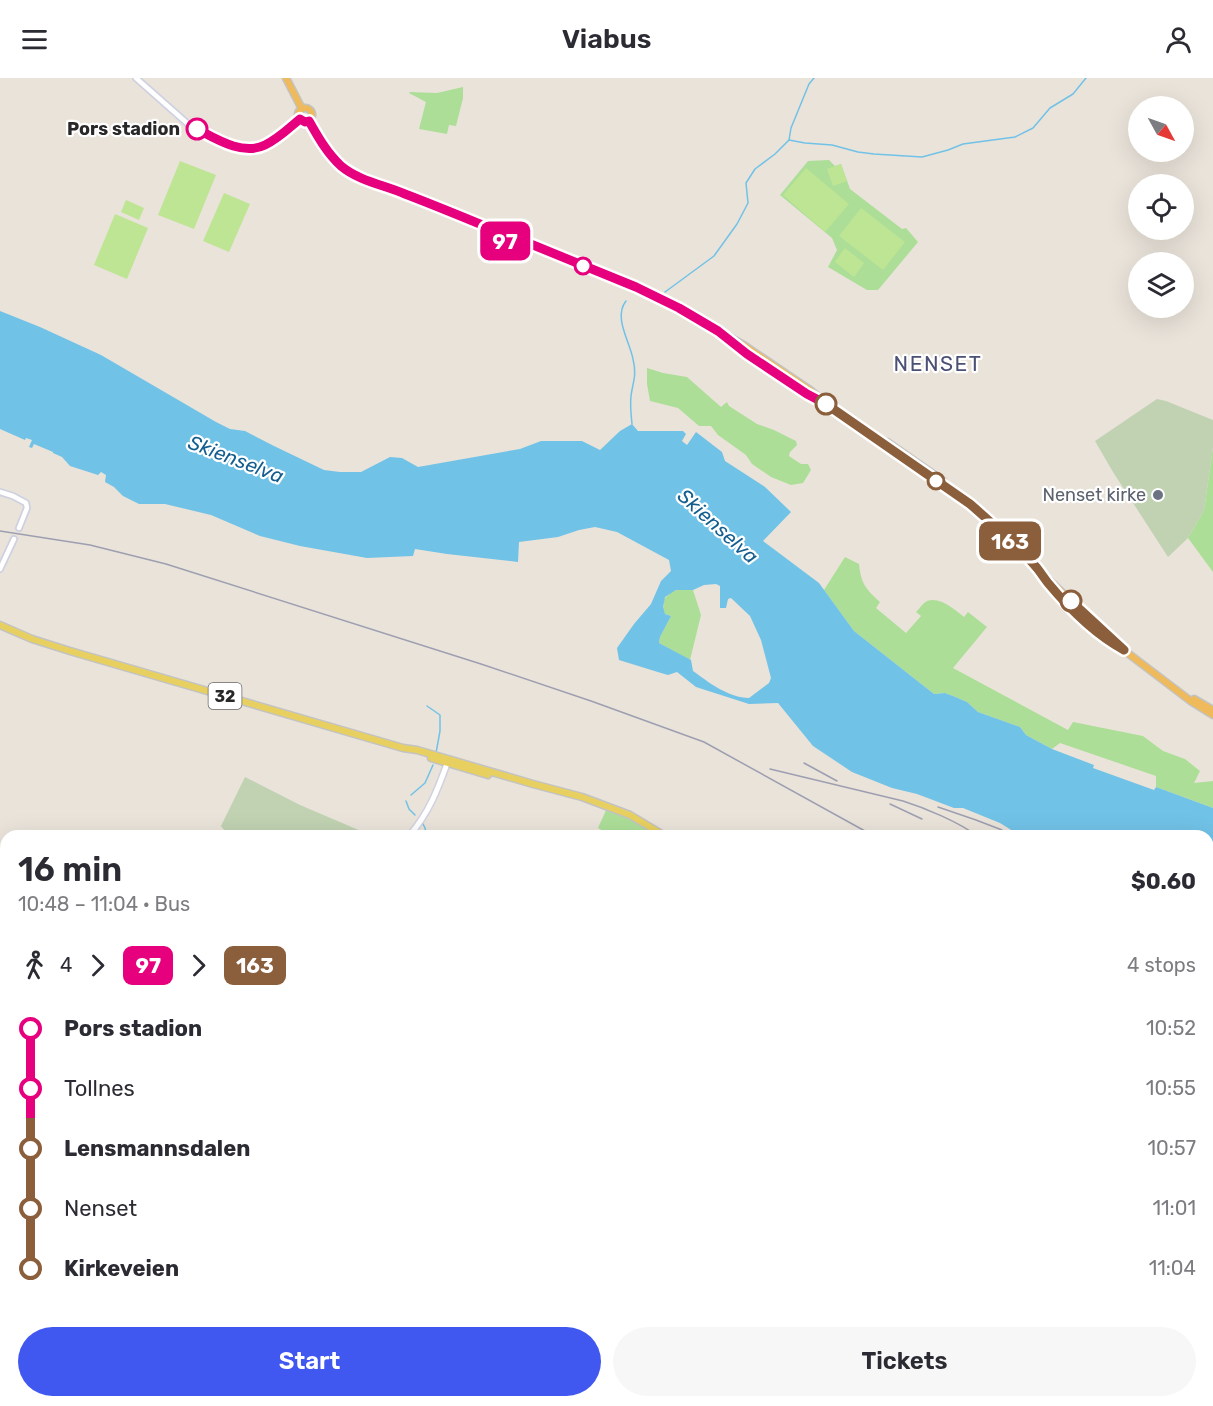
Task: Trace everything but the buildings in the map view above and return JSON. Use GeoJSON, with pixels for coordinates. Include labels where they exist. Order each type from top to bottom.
{"type":"FeatureCollection","features":[{"type":"Feature","properties":{"kind":"highway"},"geometry":{"type":"LineString","coordinates":[[286,78],[302,109]]}},
{"type":"Feature","properties":{"kind":"highway"},"geometry":{"type":"LineString","coordinates":[[302,109],[306,108],[311,112],[312,116],[309,121]]}},
{"type":"Feature","properties":{"kind":"highway"},"geometry":{"type":"LineString","coordinates":[[302,109],[299,114],[300,119],[305,122],[309,121]]}},
{"type":"Feature","properties":{"kind":"highway"},"geometry":{"type":"LineString","coordinates":[[309,121],[327,151],[351,173],[497,231]]}},
{"type":"Feature","properties":{"kind":"highway"},"geometry":{"type":"LineString","coordinates":[[502,226],[507,226],[511,230],[511,236],[507,240],[501,240],[497,236],[497,231],[502,226]]}},
{"type":"Feature","properties":{"kind":"highway"},"geometry":{"type":"LineString","coordinates":[[511,236],[658,297],[745,346],[810,390],[970,504],[1002,533],[1038,570],[1046,582],[1098,632],[1213,715]]}},
{"type":"Feature","properties":{"kind":"highway"},"geometry":{"type":"LineString","coordinates":[[1168,683],[1213,710]]}},
{"type":"Feature","properties":{"kind":"main road","name":"32"},"geometry":{"type":"LineString","coordinates":[[0,625],[39,642],[403,748],[410,752],[532,787],[588,800],[630,815],[655,830]]}},
{"type":"Feature","properties":{"kind":"main road"},"geometry":{"type":"LineString","coordinates":[[414,830],[431,805],[448,762]]}},
{"type":"Feature","properties":{"kind":"main road","name":"32"},"geometry":{"type":"LineString","coordinates":[[647,825],[653,830]]}},
{"type":"Feature","properties":{"kind":"street"},"geometry":{"type":"LineString","coordinates":[[136,78],[188,124],[240,148],[253,149],[267,145],[300,119]]}},
{"type":"Feature","properties":{"kind":"street"},"geometry":{"type":"LineString","coordinates":[[0,492],[26,502],[19,528]]}},
{"type":"Feature","properties":{"kind":"street"},"geometry":{"type":"LineString","coordinates":[[0,569],[14,539]]}},
{"type":"Feature","properties":{"kind":"green space"},"geometry":{"type":"Polygon","coordinates":[[[463,87],[463,98],[456,126],[449,125],[447,134],[419,129],[426,102],[410,92],[437,93],[463,87]]]}},
{"type":"Feature","properties":{"kind":"green space"},"geometry":{"type":"Polygon","coordinates":[[[829,160],[835,166],[841,164],[850,189],[902,229],[906,228],[918,242],[878,290],[867,290],[828,267],[837,250],[832,238],[780,195],[808,161],[829,160]]]}},
{"type":"Feature","properties":{"kind":"green space","name":"Pors stadion"},"geometry":{"type":"Polygon","coordinates":[[[180,161],[216,175],[194,229],[158,215],[180,161]]]}},
{"type":"Feature","properties":{"kind":"green space"},"geometry":{"type":"Polygon","coordinates":[[[841,164],[847,181],[833,186],[827,169],[841,164]]]}},
{"type":"Feature","properties":{"kind":"green space"},"geometry":{"type":"Polygon","coordinates":[[[806,168],[849,204],[825,232],[783,195],[806,168]]]}},
{"type":"Feature","properties":{"kind":"green space"},"geometry":{"type":"Polygon","coordinates":[[[224,193],[250,204],[229,252],[203,241],[224,193]]]}},
{"type":"Feature","properties":{"kind":"green space"},"geometry":{"type":"Polygon","coordinates":[[[126,200],[144,208],[139,220],[121,212],[126,200]]]}},
{"type":"Feature","properties":{"kind":"green space"},"geometry":{"type":"Polygon","coordinates":[[[861,208],[905,242],[883,270],[839,236],[861,208]]]}},
{"type":"Feature","properties":{"kind":"green space"},"geometry":{"type":"Polygon","coordinates":[[[115,214],[148,228],[127,279],[94,265],[115,214]]]}},
{"type":"Feature","properties":{"kind":"green space"},"geometry":{"type":"Polygon","coordinates":[[[845,248],[864,263],[854,277],[835,262],[845,248]]]}},
{"type":"Feature","properties":{"kind":"green space"},"geometry":{"type":"Polygon","coordinates":[[[647,368],[687,377],[721,407],[727,402],[729,406],[757,424],[796,441],[797,445],[789,456],[801,464],[808,464],[811,470],[803,483],[791,485],[771,477],[752,464],[746,455],[718,435],[711,426],[699,426],[678,408],[650,401],[647,368]]]}},
{"type":"Feature","properties":{"kind":"green space"},"geometry":{"type":"Polygon","coordinates":[[[1157,399],[1213,420],[1213,447],[1204,510],[1188,538],[1168,557],[1095,441],[1157,399]]]}},
{"type":"Feature","properties":{"kind":"green space"},"geometry":{"type":"Polygon","coordinates":[[[1213,447],[1213,572],[1188,538],[1204,510],[1213,447]]]}},
{"type":"Feature","properties":{"kind":"green space"},"geometry":{"type":"Polygon","coordinates":[[[845,557],[859,564],[865,586],[880,602],[876,608],[906,633],[921,616],[916,612],[926,602],[932,600],[947,605],[964,617],[968,612],[987,627],[953,668],[1068,730],[1073,722],[1143,736],[1163,751],[1185,759],[1200,771],[1194,783],[1213,781],[1213,808],[1156,787],[1156,776],[1060,743],[1052,749],[1026,735],[1020,727],[978,712],[967,702],[945,693],[934,694],[854,631],[824,590],[845,557]]]}},
{"type":"Feature","properties":{"kind":"green space"},"geometry":{"type":"Polygon","coordinates":[[[680,589],[693,590],[701,615],[690,660],[659,643],[671,616],[665,614],[664,599],[671,592],[680,589]]]}},
{"type":"Feature","properties":{"kind":"green space"},"geometry":{"type":"Polygon","coordinates":[[[245,777],[300,805],[359,830],[224,830],[221,826],[245,777]]]}},
{"type":"Feature","properties":{"kind":"green space"},"geometry":{"type":"Polygon","coordinates":[[[607,808],[650,830],[601,830],[598,828],[607,808]]]}},
{"type":"Feature","properties":{"kind":"water","name":"Skienselva"},"geometry":{"type":"Polygon","coordinates":[[[0,311],[101,355],[216,422],[230,429],[245,431],[324,470],[361,472],[390,457],[402,458],[418,467],[520,449],[541,441],[582,441],[600,450],[620,431],[632,424],[638,431],[683,431],[686,434],[682,441],[687,445],[696,432],[722,452],[725,461],[765,487],[791,512],[763,541],[819,583],[854,631],[934,694],[945,693],[967,702],[978,712],[1020,727],[1026,735],[1052,749],[1094,765],[1093,768],[1154,790],[1156,787],[1213,808],[1213,830],[1011,830],[963,808],[954,808],[917,794],[892,788],[852,772],[813,746],[778,703],[749,704],[696,687],[677,672],[668,675],[619,660],[617,648],[651,604],[661,581],[671,571],[669,560],[617,532],[595,527],[558,537],[519,542],[518,562],[415,549],[413,556],[367,558],[260,536],[211,515],[165,504],[139,504],[123,496],[105,482],[106,475],[101,472],[98,475],[70,466],[62,457],[53,452],[34,444],[32,448],[29,447],[32,440],[26,438],[25,440],[0,429],[0,311]],[[716,584],[704,585],[693,590],[676,590],[665,597],[663,607],[665,614],[671,616],[659,643],[691,660],[693,671],[712,684],[726,692],[749,698],[769,683],[771,678],[761,640],[750,616],[731,598],[728,599],[726,608],[720,608],[720,586],[716,584]]]}},
{"type":"Feature","properties":{"kind":"waterway"},"geometry":{"type":"LineString","coordinates":[[665,292],[714,256],[737,224],[748,203],[746,183],[755,169],[789,140],[791,128],[809,84],[814,78]]}},
{"type":"Feature","properties":{"kind":"waterway"},"geometry":{"type":"LineString","coordinates":[[789,140],[832,145],[858,152],[922,157],[963,144],[1015,137],[1033,128],[1050,108],[1073,94],[1086,78]]}},
{"type":"Feature","properties":{"kind":"waterway"},"geometry":{"type":"LineString","coordinates":[[626,301],[621,314],[635,370],[631,399],[632,424]]}},
{"type":"Feature","properties":{"kind":"waterway"},"geometry":{"type":"LineString","coordinates":[[427,706],[440,715],[436,753]]}},
{"type":"Feature","properties":{"kind":"waterway"},"geometry":{"type":"LineString","coordinates":[[411,795],[425,783],[433,765]]}},
{"type":"Feature","properties":{"kind":"waterway"},"geometry":{"type":"LineString","coordinates":[[406,801],[409,809],[415,815]]}},
{"type":"Feature","properties":{"kind":"waterway"},"geometry":{"type":"LineString","coordinates":[[423,824],[426,830]]}},
{"type":"Feature","properties":{"kind":"railway"},"geometry":{"type":"LineString","coordinates":[[0,531],[90,545],[166,564],[591,701],[704,742],[863,830]]}},
{"type":"Feature","properties":{"kind":"railway"},"geometry":{"type":"LineString","coordinates":[[804,763],[837,781]]}},
{"type":"Feature","properties":{"kind":"railway"},"geometry":{"type":"LineString","coordinates":[[770,769],[903,801],[942,816],[967,830]]}},
{"type":"Feature","properties":{"kind":"railway"},"geometry":{"type":"LineString","coordinates":[[890,804],[922,819]]}},
{"type":"Feature","properties":{"kind":"railway"},"geometry":{"type":"LineString","coordinates":[[938,807],[1002,830]]}},
{"type":"Feature","properties":{"kind":"bus line","name":"97"},"geometry":{"type":"LineString","coordinates":[[197,129],[240,148],[253,149],[267,145],[300,119],[305,122],[309,121],[331,156],[351,173],[497,231],[497,236],[503,241],[511,236],[658,297],[718,331],[747,354],[826,404]]}},
{"type":"Feature","properties":{"kind":"bus line","name":"163"},"geometry":{"type":"LineString","coordinates":[[826,404],[970,504],[1038,570],[1061,598],[1098,632],[1124,650],[1071,601]]}},
{"type":"Feature","properties":{"kind":"place","name":"Pors stadion"},"geometry":{"type":"Point","coordinates":[197,129]}},
{"type":"Feature","properties":{"kind":"place","name":"Nenset kirke"},"geometry":{"type":"Point","coordinates":[1158,495]}},
{"type":"Feature","properties":{"kind":"district","name":"NENSET"},"geometry":{"type":"Point","coordinates":[938,363]}}]}
